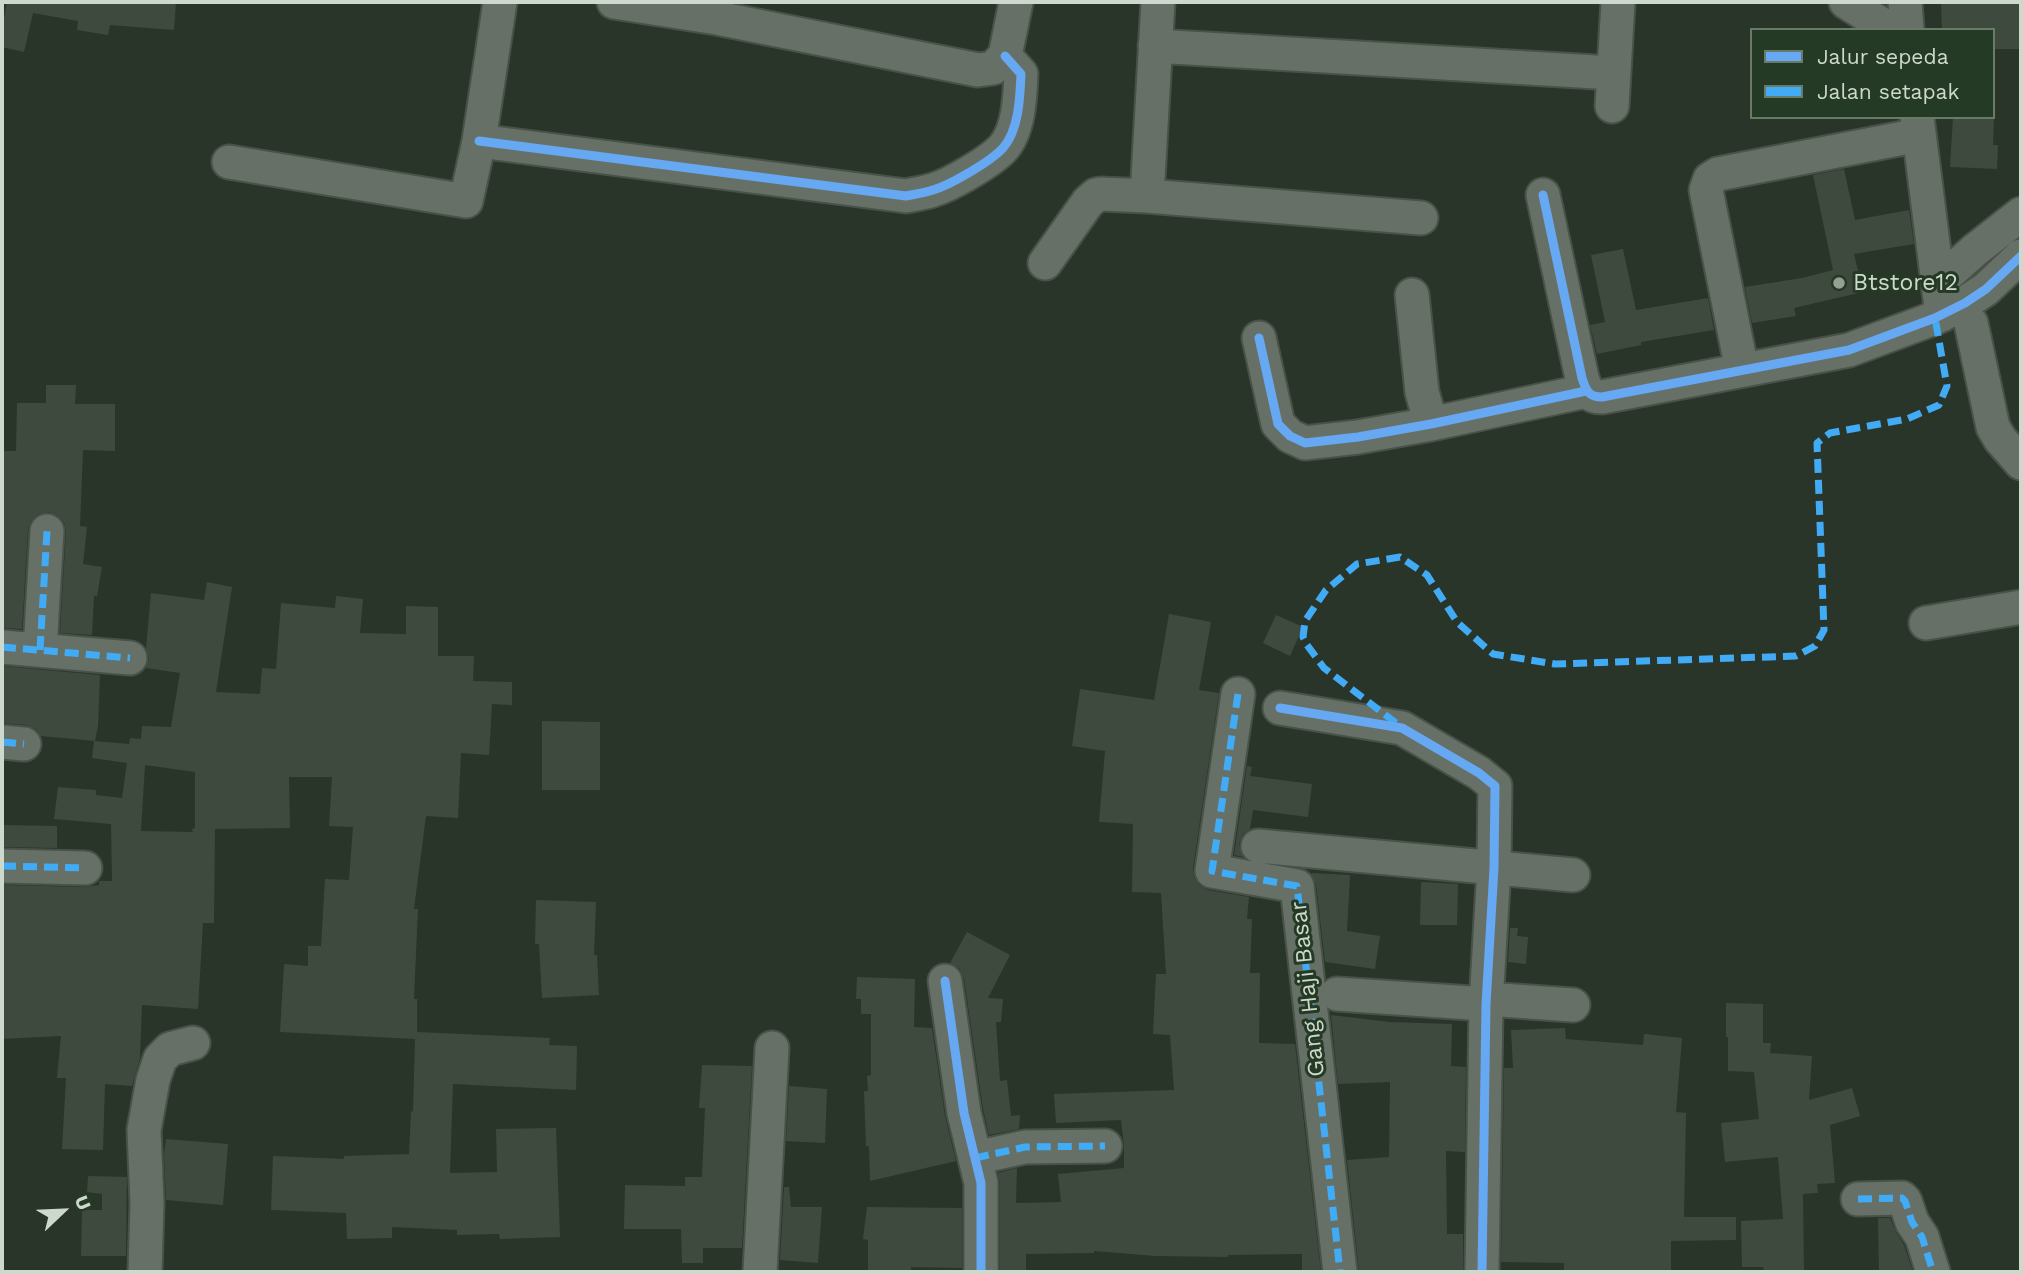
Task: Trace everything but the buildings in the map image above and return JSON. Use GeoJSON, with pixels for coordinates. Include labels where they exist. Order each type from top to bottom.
{"type":"FeatureCollection","features":[{"type":"Feature","properties":{"kind":"street"},"geometry":{"type":"LineString","coordinates":[[229,162],[466,201],[500,2]]}},
{"type":"Feature","properties":{"kind":"street"},"geometry":{"type":"LineString","coordinates":[[614,2],[718,18],[978,69],[993,68],[1005,56],[1016,2]]}},
{"type":"Feature","properties":{"kind":"street"},"geometry":{"type":"LineString","coordinates":[[1147,196],[1158,2]]}},
{"type":"Feature","properties":{"kind":"street"},"geometry":{"type":"LineString","coordinates":[[1612,106],[1618,2]]}},
{"type":"Feature","properties":{"kind":"street"},"geometry":{"type":"LineString","coordinates":[[1846,2],[1888,17]]}},
{"type":"Feature","properties":{"kind":"street"},"geometry":{"type":"LineString","coordinates":[[1905,2],[1907,28]]}},
{"type":"Feature","properties":{"kind":"street"},"geometry":{"type":"LineString","coordinates":[[1155,46],[1613,74]]}},
{"type":"Feature","properties":{"kind":"street"},"geometry":{"type":"LineString","coordinates":[[478,141],[906,196],[934,190],[978,167],[1004,147],[1014,127],[1020,84],[1020,74],[1005,56]]}},
{"type":"Feature","properties":{"kind":"street"},"geometry":{"type":"LineString","coordinates":[[1742,370],[1706,190],[1710,179],[1718,174],[1918,126],[1950,307],[1993,426],[2000,439],[2021,463]]}},
{"type":"Feature","properties":{"kind":"street"},"geometry":{"type":"LineString","coordinates":[[1045,263],[1088,202],[1096,195],[1147,196],[1421,218]]}},
{"type":"Feature","properties":{"kind":"street"},"geometry":{"type":"LineString","coordinates":[[1542,195],[1586,391],[1594,397],[1849,350],[1986,289],[2021,256]]}},
{"type":"Feature","properties":{"kind":"street"},"geometry":{"type":"LineString","coordinates":[[1950,307],[1975,250],[2021,214]]}},
{"type":"Feature","properties":{"kind":"street"},"geometry":{"type":"LineString","coordinates":[[1412,295],[1422,393],[1431,424]]}},
{"type":"Feature","properties":{"kind":"street"},"geometry":{"type":"LineString","coordinates":[[1259,338],[1278,424],[1290,436],[1305,443],[1431,424],[1586,391]]}},
{"type":"Feature","properties":{"kind":"street"},"geometry":{"type":"LineString","coordinates":[[40,650],[47,531]]}},
{"type":"Feature","properties":{"kind":"street"},"geometry":{"type":"LineString","coordinates":[[1926,623],[2021,607]]}},
{"type":"Feature","properties":{"kind":"street"},"geometry":{"type":"LineString","coordinates":[[2,647],[130,658]]}},
{"type":"Feature","properties":{"kind":"street","name":"Gang Haji Basar"},"geometry":{"type":"LineString","coordinates":[[1238,694],[1212,871],[1297,886],[1340,1272]]}},
{"type":"Feature","properties":{"kind":"street"},"geometry":{"type":"LineString","coordinates":[[1280,708],[1402,728],[1445,751],[1492,782],[1497,792],[1486,1001],[1482,1272]]}},
{"type":"Feature","properties":{"kind":"street"},"geometry":{"type":"LineString","coordinates":[[1258,846],[1573,874]]}},
{"type":"Feature","properties":{"kind":"street"},"geometry":{"type":"LineString","coordinates":[[2,866],[85,868]]}},
{"type":"Feature","properties":{"kind":"street"},"geometry":{"type":"LineString","coordinates":[[945,981],[964,1113],[981,1183],[981,1272]]}},
{"type":"Feature","properties":{"kind":"street"},"geometry":{"type":"LineString","coordinates":[[1337,994],[1573,1005]]}},
{"type":"Feature","properties":{"kind":"street"},"geometry":{"type":"LineString","coordinates":[[145,1272],[147,1203],[144,1130],[153,1080],[160,1059],[170,1049],[193,1043]]}},
{"type":"Feature","properties":{"kind":"street"},"geometry":{"type":"LineString","coordinates":[[760,1272],[772,1048]]}},
{"type":"Feature","properties":{"kind":"street"},"geometry":{"type":"LineString","coordinates":[[975,1158],[1025,1147],[1105,1146]]}},
{"type":"Feature","properties":{"kind":"street"},"geometry":{"type":"LineString","coordinates":[[1858,1199],[1902,1198],[1922,1237],[1933,1272]]}},
{"type":"Feature","properties":{"kind":"marked path"},"geometry":{"type":"LineString","coordinates":[[1396,723],[1324,668],[1303,637],[1305,621],[1326,590],[1357,564],[1400,557],[1427,575],[1457,622],[1493,654],[1555,664],[1796,656],[1815,646],[1824,630],[1817,443],[1830,433],[1907,419],[1939,405],[1947,386],[1935,318]]}},
{"type":"Feature","properties":{"kind":"marked path"},"geometry":{"type":"LineString","coordinates":[[40,650],[47,531]]}},
{"type":"Feature","properties":{"kind":"marked path"},"geometry":{"type":"LineString","coordinates":[[2,647],[130,658]]}},
{"type":"Feature","properties":{"kind":"marked path"},"geometry":{"type":"LineString","coordinates":[[1238,694],[1212,871],[1297,886],[1340,1272]]}},
{"type":"Feature","properties":{"kind":"marked path"},"geometry":{"type":"LineString","coordinates":[[2,742],[24,744]]}},
{"type":"Feature","properties":{"kind":"marked path"},"geometry":{"type":"LineString","coordinates":[[2,866],[85,868]]}},
{"type":"Feature","properties":{"kind":"marked path"},"geometry":{"type":"LineString","coordinates":[[975,1158],[1025,1147],[1105,1146]]}},
{"type":"Feature","properties":{"kind":"marked path"},"geometry":{"type":"LineString","coordinates":[[1858,1199],[1902,1198],[1922,1237],[1933,1272]]}},
{"type":"Feature","properties":{"kind":"cycle path"},"geometry":{"type":"LineString","coordinates":[[479,141],[906,196],[933,190],[959,178],[989,160],[1008,141],[1018,113],[1021,74],[1005,56]]}},
{"type":"Feature","properties":{"kind":"cycle path"},"geometry":{"type":"LineString","coordinates":[[1543,195],[1582,378],[1588,392],[1597,397],[1849,350],[1935,318],[1965,303],[1986,289],[2021,256]]}},
{"type":"Feature","properties":{"kind":"cycle path"},"geometry":{"type":"LineString","coordinates":[[1259,338],[1278,424],[1290,436],[1305,443],[1431,424],[1586,391]]}},
{"type":"Feature","properties":{"kind":"cycle path"},"geometry":{"type":"LineString","coordinates":[[1280,708],[1402,728],[1479,773],[1495,786],[1494,868],[1486,1004],[1482,1272]]}},
{"type":"Feature","properties":{"kind":"cycle path"},"geometry":{"type":"LineString","coordinates":[[945,981],[964,1113],[981,1183],[981,1272]]}},
{"type":"Feature","properties":{"kind":"place","name":"Btstore12"},"geometry":{"type":"Point","coordinates":[1839,283]}}]}
